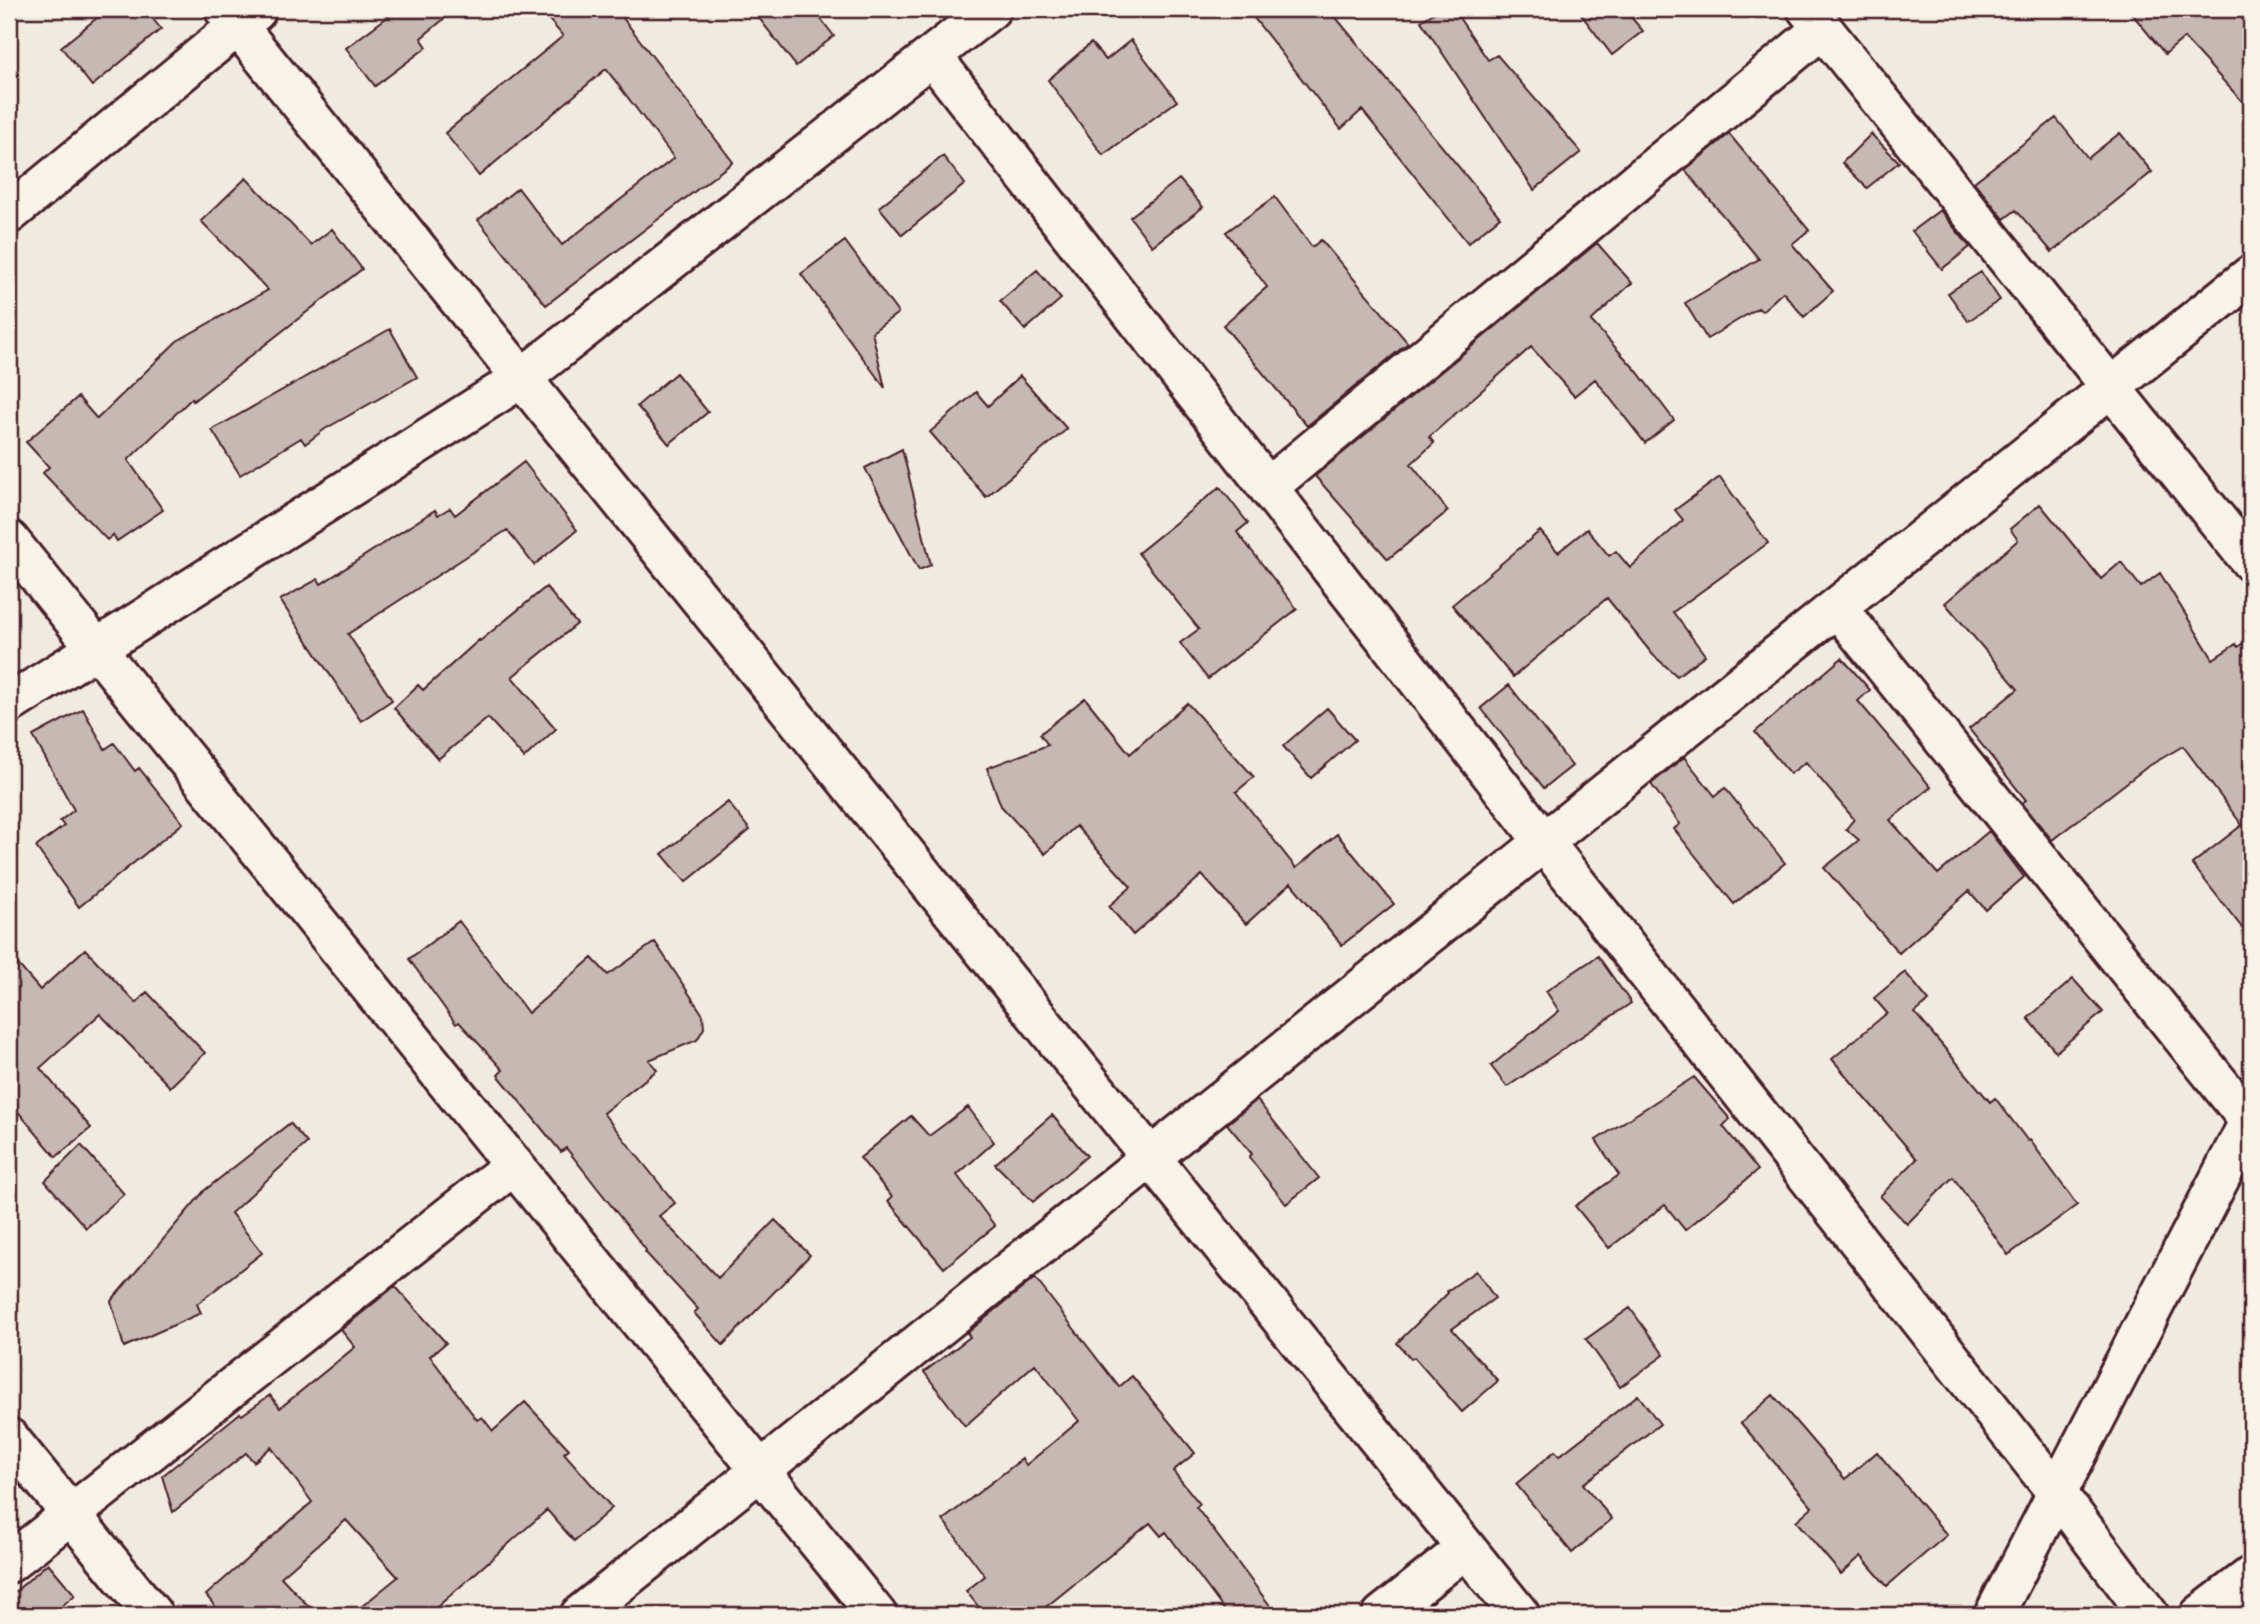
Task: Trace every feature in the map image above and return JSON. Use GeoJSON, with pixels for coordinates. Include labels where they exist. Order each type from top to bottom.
{"type":"FeatureCollection","features":[{"type":"Feature","properties":{"kind":"street"},"geometry":{"type":"LineString","coordinates":[[9,704],[522,378],[991,9]]}},
{"type":"Feature","properties":{"kind":"street"},"geometry":{"type":"LineString","coordinates":[[9,214],[240,14],[522,378],[1520,1615]]}},
{"type":"Feature","properties":{"kind":"street"},"geometry":{"type":"LineString","coordinates":[[1268,487],[1815,19],[2251,562]]}},
{"type":"Feature","properties":{"kind":"street"},"geometry":{"type":"LineString","coordinates":[[932,56],[1544,842],[2057,1493],[2149,1615]]}},
{"type":"Feature","properties":{"kind":"street"},"geometry":{"type":"LineString","coordinates":[[580,1615],[2251,275]]}},
{"type":"Feature","properties":{"kind":"street"},"geometry":{"type":"LineString","coordinates":[[9,540],[877,1615]]}},
{"type":"Feature","properties":{"kind":"street"},"geometry":{"type":"LineString","coordinates":[[1837,607],[2251,1120],[1994,1615]]}},
{"type":"Feature","properties":{"kind":"street"},"geometry":{"type":"LineString","coordinates":[[9,1563],[514,1165]]}},
{"type":"Feature","properties":{"kind":"street"},"geometry":{"type":"LineString","coordinates":[[9,1438],[153,1615]]}},
{"type":"Feature","properties":{"kind":"street"},"geometry":{"type":"LineString","coordinates":[[1382,1615],[1465,1549]]}},
{"type":"Feature","properties":{"kind":"street"},"geometry":{"type":"LineString","coordinates":[[2212,1612],[2251,1576]]}},
{"type":"Feature","properties":{"kind":"building"},"geometry":{"type":"Polygon","coordinates":[[[108,9],[145,9],[161,29],[92,86],[61,47],[108,9]]]}},
{"type":"Feature","properties":{"kind":"building"},"geometry":{"type":"Polygon","coordinates":[[[398,9],[456,9],[421,38],[427,47],[375,86],[346,48],[398,9]]]}},
{"type":"Feature","properties":{"kind":"building"},"geometry":{"type":"Polygon","coordinates":[[[540,9],[616,9],[733,162],[546,305],[478,220],[518,188],[562,245],[674,158],[606,69],[479,176],[445,133],[563,36],[540,9]]]}},
{"type":"Feature","properties":{"kind":"building"},"geometry":{"type":"Polygon","coordinates":[[[752,9],[813,9],[834,36],[796,66],[752,9]]]}},
{"type":"Feature","properties":{"kind":"building"},"geometry":{"type":"Polygon","coordinates":[[[1247,9],[1329,9],[1500,217],[1468,243],[1362,110],[1341,129],[1247,9]]]}},
{"type":"Feature","properties":{"kind":"building"},"geometry":{"type":"Polygon","coordinates":[[[1440,9],[1453,9],[1488,60],[1497,55],[1581,152],[1534,190],[1421,21],[1440,9]]]}},
{"type":"Feature","properties":{"kind":"building"},"geometry":{"type":"Polygon","coordinates":[[[1577,9],[1624,9],[1643,31],[1612,55],[1577,9]]]}},
{"type":"Feature","properties":{"kind":"building"},"geometry":{"type":"Polygon","coordinates":[[[2128,9],[2251,9],[2251,111],[2184,38],[2165,54],[2128,9]]]}},
{"type":"Feature","properties":{"kind":"building"},"geometry":{"type":"Polygon","coordinates":[[[1131,40],[1177,101],[1103,155],[1048,80],[1091,43],[1106,60],[1131,40]]]}},
{"type":"Feature","properties":{"kind":"building"},"geometry":{"type":"Polygon","coordinates":[[[2056,118],[2088,158],[2120,133],[2152,172],[2052,252],[2016,210],[2004,219],[1974,182],[2056,118]]]}},
{"type":"Feature","properties":{"kind":"building"},"geometry":{"type":"Polygon","coordinates":[[[1729,134],[1809,230],[1792,244],[1833,291],[1804,317],[1783,292],[1762,311],[1758,308],[1707,339],[1685,303],[1759,259],[1685,170],[1729,134]]]}},
{"type":"Feature","properties":{"kind":"building"},"geometry":{"type":"Polygon","coordinates":[[[1871,134],[1899,162],[1867,188],[1842,163],[1871,134]]]}},
{"type":"Feature","properties":{"kind":"building"},"geometry":{"type":"Polygon","coordinates":[[[943,156],[965,184],[902,235],[879,207],[943,156]]]}},
{"type":"Feature","properties":{"kind":"building"},"geometry":{"type":"Polygon","coordinates":[[[246,178],[311,245],[332,229],[362,269],[193,401],[192,398],[128,460],[163,510],[117,541],[113,535],[107,540],[43,473],[49,467],[26,442],[78,397],[97,419],[177,341],[268,290],[201,221],[246,178]]]}},
{"type":"Feature","properties":{"kind":"building"},"geometry":{"type":"Polygon","coordinates":[[[1179,179],[1203,207],[1152,246],[1130,217],[1179,179]]]}},
{"type":"Feature","properties":{"kind":"building"},"geometry":{"type":"Polygon","coordinates":[[[1275,197],[1312,247],[1321,240],[1408,343],[1307,426],[1223,325],[1267,287],[1226,232],[1275,197]]]}},
{"type":"Feature","properties":{"kind":"building"},"geometry":{"type":"Polygon","coordinates":[[[1940,210],[1970,247],[1942,269],[1912,231],[1940,210]]]}},
{"type":"Feature","properties":{"kind":"building"},"geometry":{"type":"Polygon","coordinates":[[[845,241],[898,313],[872,332],[885,388],[801,274],[845,241]]]}},
{"type":"Feature","properties":{"kind":"building"},"geometry":{"type":"Polygon","coordinates":[[[1597,243],[1632,283],[1591,321],[1636,370],[1674,420],[1645,443],[1595,379],[1574,396],[1531,347],[1429,437],[1434,443],[1411,464],[1448,511],[1388,559],[1315,476],[1597,243]]]}},
{"type":"Feature","properties":{"kind":"building"},"geometry":{"type":"Polygon","coordinates":[[[1037,270],[1061,299],[1025,330],[1000,301],[1037,270]]]}},
{"type":"Feature","properties":{"kind":"building"},"geometry":{"type":"Polygon","coordinates":[[[1981,272],[2000,300],[1968,321],[1948,293],[1981,272]]]}},
{"type":"Feature","properties":{"kind":"building"},"geometry":{"type":"Polygon","coordinates":[[[390,329],[417,377],[325,429],[305,444],[301,438],[240,475],[212,430],[390,329]]]}},
{"type":"Feature","properties":{"kind":"building"},"geometry":{"type":"Polygon","coordinates":[[[676,373],[708,412],[669,444],[637,406],[676,373]]]}},
{"type":"Feature","properties":{"kind":"building"},"geometry":{"type":"Polygon","coordinates":[[[1020,376],[1067,429],[986,497],[930,432],[976,392],[988,406],[1020,376]]]}},
{"type":"Feature","properties":{"kind":"building"},"geometry":{"type":"Polygon","coordinates":[[[902,449],[931,565],[919,570],[865,468],[902,449]]]}},
{"type":"Feature","properties":{"kind":"building"},"geometry":{"type":"Polygon","coordinates":[[[524,462],[577,530],[534,565],[507,530],[348,634],[392,700],[361,721],[280,600],[318,579],[321,584],[435,510],[438,515],[450,508],[455,515],[524,462]]]}},
{"type":"Feature","properties":{"kind":"building"},"geometry":{"type":"Polygon","coordinates":[[[1720,477],[1768,543],[1673,612],[1705,655],[1677,676],[1653,655],[1607,598],[1513,677],[1452,605],[1540,531],[1558,552],[1587,529],[1609,556],[1616,551],[1630,568],[1683,520],[1675,510],[1720,477]]]}},
{"type":"Feature","properties":{"kind":"building"},"geometry":{"type":"Polygon","coordinates":[[[1220,487],[1248,523],[1237,532],[1297,609],[1208,679],[1180,643],[1199,629],[1138,553],[1220,487]]]}},
{"type":"Feature","properties":{"kind":"building"},"geometry":{"type":"Polygon","coordinates":[[[2040,504],[2101,579],[2121,562],[2141,587],[2160,573],[2213,659],[2236,644],[2238,647],[2251,637],[2251,939],[2192,864],[2242,825],[2183,746],[2147,767],[2052,840],[2022,803],[2026,800],[1969,729],[2018,689],[1945,603],[2018,540],[2010,529],[2040,504]]]}},
{"type":"Feature","properties":{"kind":"building"},"geometry":{"type":"Polygon","coordinates":[[[546,587],[577,624],[512,677],[556,729],[524,758],[488,718],[438,759],[394,708],[418,685],[423,690],[479,640],[546,587]]]}},
{"type":"Feature","properties":{"kind":"building"},"geometry":{"type":"Polygon","coordinates":[[[1842,658],[1870,690],[1858,701],[1931,787],[1890,820],[1938,874],[1989,831],[2024,877],[1986,910],[1969,891],[1899,953],[1824,868],[1859,840],[1846,829],[1854,819],[1806,762],[1790,774],[1755,732],[1842,658]]]}},
{"type":"Feature","properties":{"kind":"building"},"geometry":{"type":"Polygon","coordinates":[[[1509,685],[1572,766],[1544,788],[1481,708],[1509,685]]]}},
{"type":"Feature","properties":{"kind":"building"},"geometry":{"type":"Polygon","coordinates":[[[1085,698],[1130,754],[1187,703],[1254,777],[1236,792],[1296,868],[1337,834],[1394,904],[1342,945],[1291,883],[1246,924],[1202,875],[1133,935],[1109,906],[1131,887],[1076,826],[1045,854],[1001,806],[987,768],[1048,745],[1040,734],[1085,698]]]}},
{"type":"Feature","properties":{"kind":"building"},"geometry":{"type":"Polygon","coordinates":[[[1327,708],[1355,740],[1311,778],[1283,746],[1327,708]]]}},
{"type":"Feature","properties":{"kind":"building"},"geometry":{"type":"Polygon","coordinates":[[[83,709],[105,749],[114,743],[135,771],[139,768],[183,823],[79,907],[36,847],[64,826],[60,821],[74,810],[33,736],[83,709]]]}},
{"type":"Feature","properties":{"kind":"building"},"geometry":{"type":"Polygon","coordinates":[[[1684,757],[1715,796],[1725,788],[1785,863],[1734,904],[1674,829],[1680,824],[1651,784],[1684,757]]]}},
{"type":"Feature","properties":{"kind":"building"},"geometry":{"type":"Polygon","coordinates":[[[728,802],[750,830],[686,882],[662,854],[728,802]]]}},
{"type":"Feature","properties":{"kind":"building"},"geometry":{"type":"Polygon","coordinates":[[[459,921],[528,1013],[592,958],[608,975],[655,942],[703,1015],[704,1028],[697,1040],[649,1060],[657,1070],[603,1113],[675,1203],[659,1216],[718,1278],[775,1220],[810,1255],[723,1345],[694,1313],[698,1309],[645,1252],[566,1148],[561,1152],[498,1075],[503,1070],[459,1022],[456,1024],[409,959],[459,921]]]}},
{"type":"Feature","properties":{"kind":"building"},"geometry":{"type":"Polygon","coordinates":[[[85,949],[136,1003],[147,992],[205,1053],[170,1087],[100,1014],[40,1068],[91,1128],[56,1157],[9,1101],[9,954],[40,990],[85,949]]]}},
{"type":"Feature","properties":{"kind":"building"},"geometry":{"type":"Polygon","coordinates":[[[1598,956],[1631,1003],[1507,1087],[1491,1066],[1559,1011],[1546,991],[1598,956]]]}},
{"type":"Feature","properties":{"kind":"building"},"geometry":{"type":"Polygon","coordinates":[[[1905,972],[1929,1001],[1915,1013],[1990,1102],[1995,1098],[2028,1141],[2030,1140],[2077,1205],[2008,1255],[1953,1177],[1907,1224],[1880,1196],[1917,1159],[1832,1059],[1887,1013],[1874,998],[1905,972]]]}},
{"type":"Feature","properties":{"kind":"building"},"geometry":{"type":"Polygon","coordinates":[[[2073,979],[2103,1012],[2056,1052],[2028,1018],[2073,979]]]}},
{"type":"Feature","properties":{"kind":"building"},"geometry":{"type":"Polygon","coordinates":[[[1694,1077],[1730,1119],[1723,1126],[1758,1170],[1685,1230],[1665,1205],[1609,1248],[1575,1206],[1619,1175],[1596,1140],[1694,1077]]]}},
{"type":"Feature","properties":{"kind":"building"},"geometry":{"type":"Polygon","coordinates":[[[1257,1100],[1319,1178],[1286,1204],[1249,1157],[1252,1154],[1227,1124],[1257,1100]]]}},
{"type":"Feature","properties":{"kind":"building"},"geometry":{"type":"Polygon","coordinates":[[[968,1107],[994,1142],[957,1175],[995,1226],[944,1268],[888,1201],[892,1197],[860,1158],[911,1116],[929,1136],[968,1107]]]}},
{"type":"Feature","properties":{"kind":"building"},"geometry":{"type":"Polygon","coordinates":[[[1052,1115],[1087,1156],[1033,1202],[995,1164],[1052,1115]]]}},
{"type":"Feature","properties":{"kind":"building"},"geometry":{"type":"Polygon","coordinates":[[[290,1123],[307,1143],[231,1213],[262,1253],[197,1304],[201,1313],[124,1347],[111,1301],[205,1190],[290,1123]]]}},
{"type":"Feature","properties":{"kind":"building"},"geometry":{"type":"Polygon","coordinates":[[[81,1145],[124,1194],[86,1228],[45,1181],[81,1145]]]}},
{"type":"Feature","properties":{"kind":"building"},"geometry":{"type":"Polygon","coordinates":[[[1476,1271],[1495,1298],[1452,1329],[1498,1381],[1462,1412],[1414,1357],[1411,1359],[1397,1343],[1448,1293],[1447,1291],[1476,1271]]]}},
{"type":"Feature","properties":{"kind":"building"},"geometry":{"type":"Polygon","coordinates":[[[1035,1278],[1119,1387],[1132,1376],[1195,1453],[1173,1471],[1200,1504],[1196,1507],[1277,1615],[1228,1615],[1166,1532],[1161,1536],[1150,1523],[1036,1615],[985,1615],[966,1591],[985,1576],[943,1520],[1022,1459],[1026,1465],[1079,1421],[1035,1364],[965,1426],[924,1372],[970,1337],[967,1333],[1035,1278]]]}},
{"type":"Feature","properties":{"kind":"building"},"geometry":{"type":"Polygon","coordinates":[[[395,1286],[446,1343],[430,1356],[477,1420],[482,1417],[493,1431],[525,1402],[569,1449],[564,1453],[612,1508],[574,1541],[547,1510],[428,1615],[351,1615],[398,1577],[346,1520],[281,1577],[317,1615],[222,1615],[206,1595],[312,1502],[271,1447],[254,1462],[246,1453],[173,1512],[162,1476],[240,1413],[242,1415],[270,1395],[280,1408],[355,1347],[341,1330],[395,1286]]]}},
{"type":"Feature","properties":{"kind":"building"},"geometry":{"type":"Polygon","coordinates":[[[1630,1308],[1664,1355],[1620,1387],[1586,1339],[1630,1308]]]}},
{"type":"Feature","properties":{"kind":"building"},"geometry":{"type":"Polygon","coordinates":[[[1638,1395],[1660,1424],[1583,1484],[1612,1519],[1572,1553],[1516,1484],[1555,1451],[1559,1456],[1638,1395]]]}},
{"type":"Feature","properties":{"kind":"building"},"geometry":{"type":"Polygon","coordinates":[[[1773,1395],[1845,1479],[1877,1452],[1947,1535],[1887,1586],[1861,1556],[1841,1574],[1796,1521],[1812,1507],[1741,1423],[1773,1395]]]}},
{"type":"Feature","properties":{"kind":"building"},"geometry":{"type":"Polygon","coordinates":[[[48,1563],[75,1595],[51,1615],[9,1615],[9,1597],[48,1563]]]}}]}
